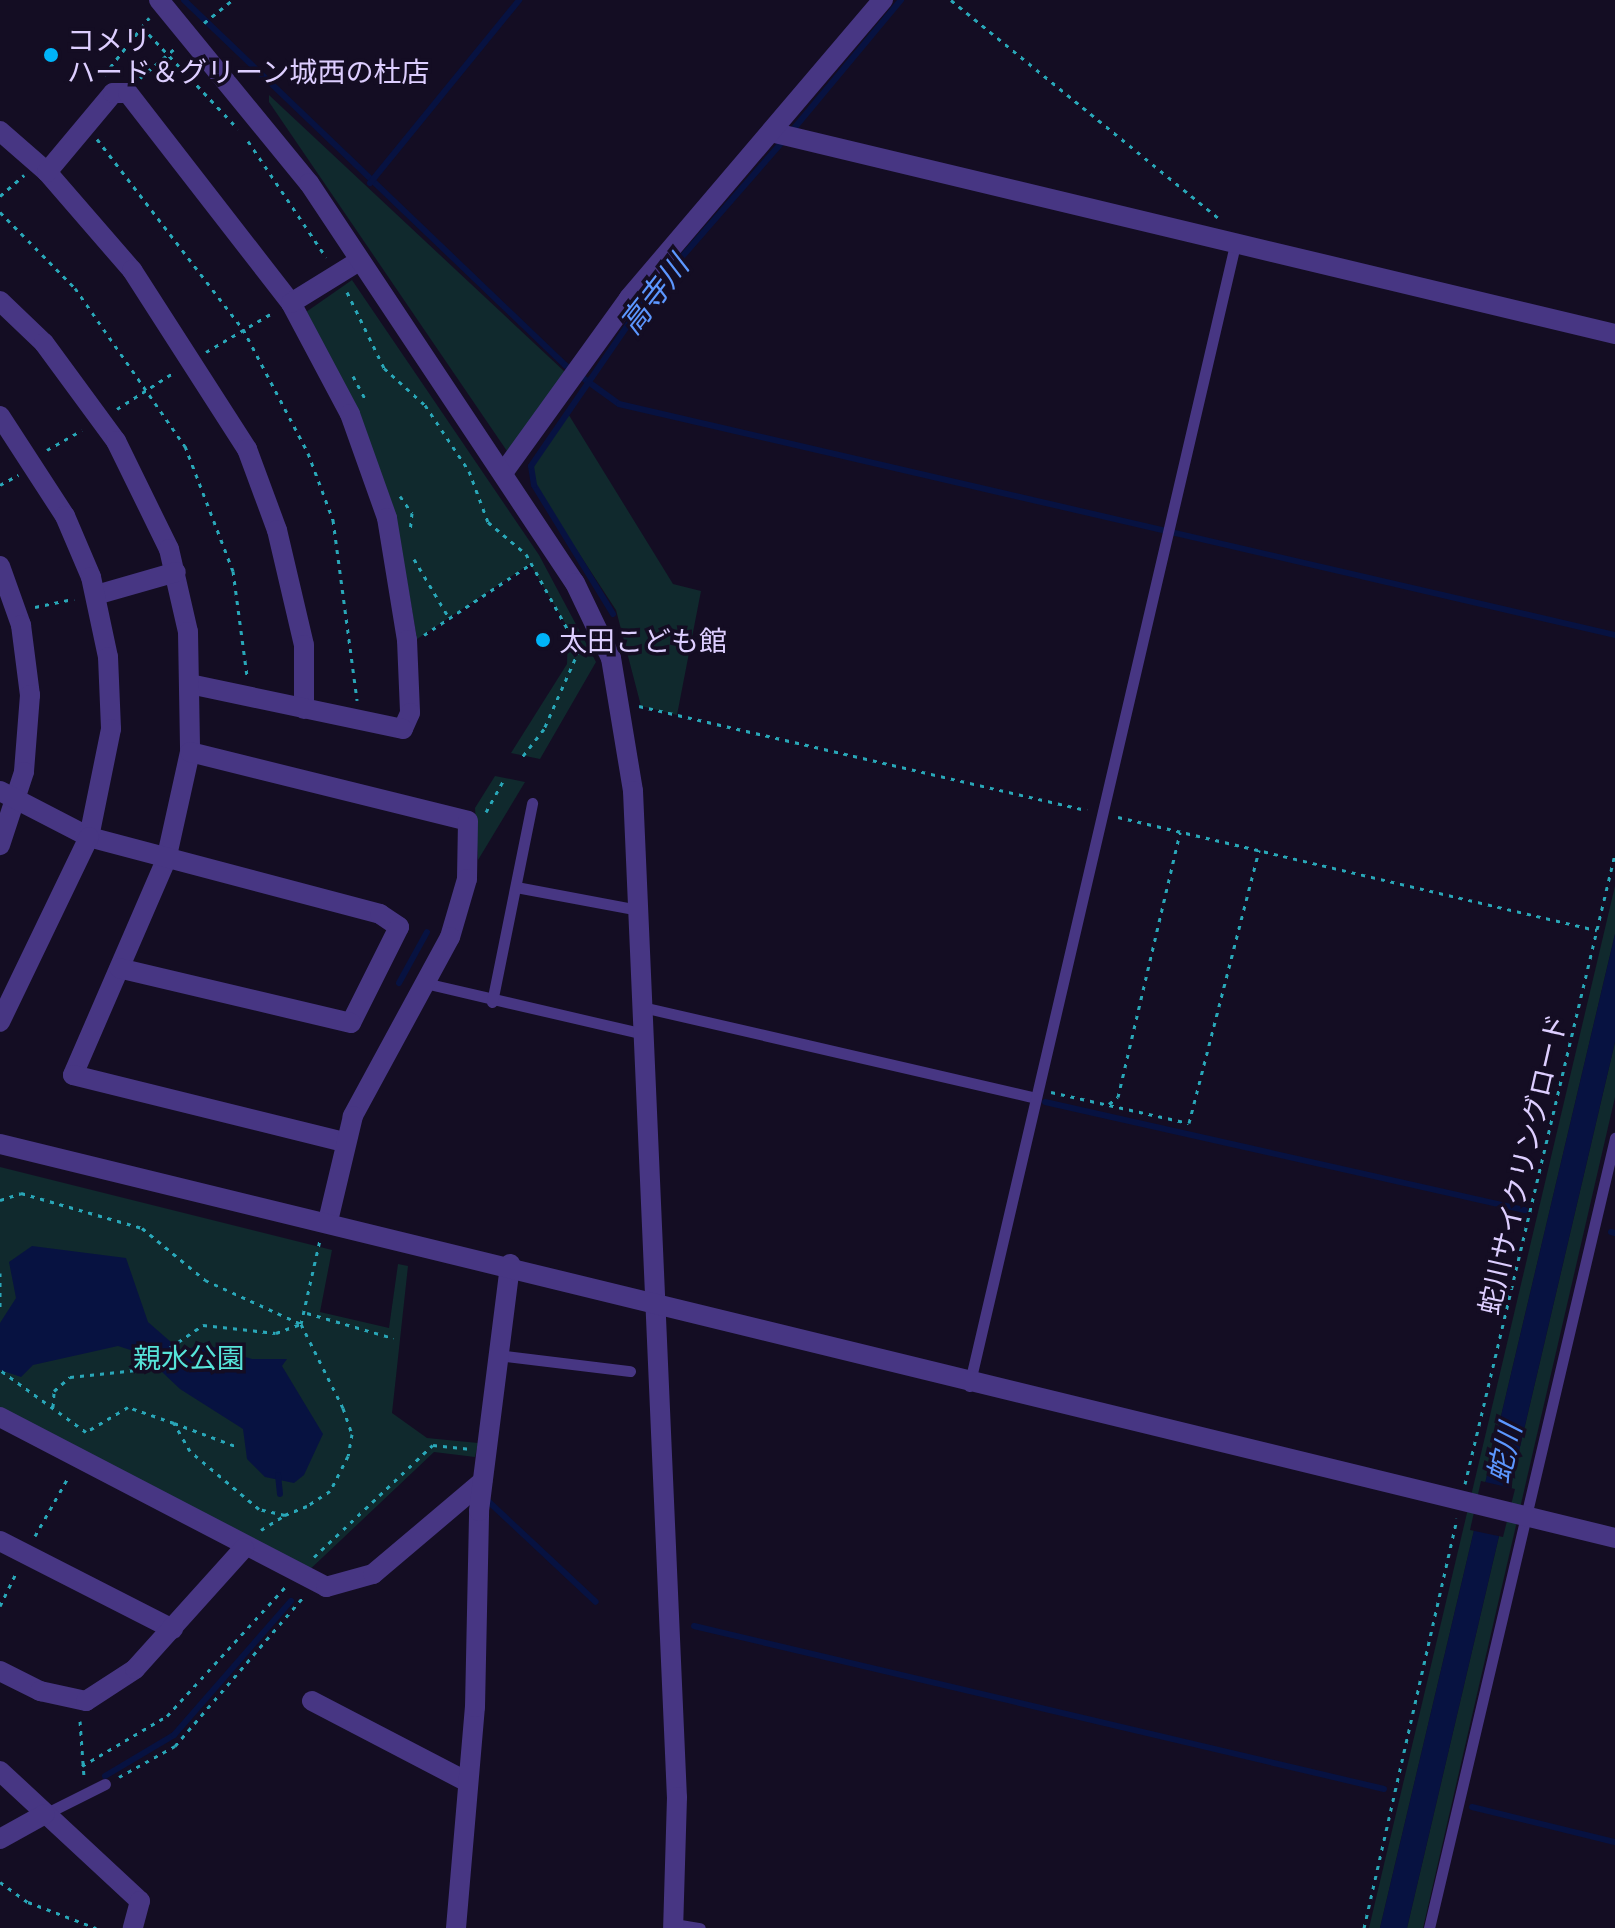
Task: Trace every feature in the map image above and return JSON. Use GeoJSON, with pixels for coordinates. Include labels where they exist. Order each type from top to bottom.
{"type":"FeatureCollection","features":[{"type":"Feature","properties":{"kind":"street"},"geometry":{"type":"LineString","coordinates":[[503,473],[629,298],[883,0]]}},
{"type":"Feature","properties":{"kind":"street"},"geometry":{"type":"LineString","coordinates":[[154,8],[309,183],[596,618],[611,658],[633,791],[639,1033],[677,1797],[673,1926]]}},
{"type":"Feature","properties":{"kind":"street"},"geometry":{"type":"LineString","coordinates":[[47,172],[113,93],[128,93],[291,303],[371,464],[396,554],[407,640],[408,723],[394,731],[190,684]]}},
{"type":"Feature","properties":{"kind":"street"},"geometry":{"type":"LineString","coordinates":[[0,131],[47,172],[165,315],[247,449],[277,530],[304,645],[304,709]]}},
{"type":"Feature","properties":{"kind":"street"},"geometry":{"type":"LineString","coordinates":[[771,132],[1615,334]]}},
{"type":"Feature","properties":{"kind":"street"},"geometry":{"type":"LineString","coordinates":[[291,303],[359,261]]}},
{"type":"Feature","properties":{"kind":"street"},"geometry":{"type":"LineString","coordinates":[[0,301],[44,343],[103,418],[154,510],[176,572],[190,684],[190,752],[166,860],[119,968],[71,1066],[77,1081],[343,1142]]}},
{"type":"Feature","properties":{"kind":"street"},"geometry":{"type":"LineString","coordinates":[[0,416],[65,516],[89,596],[111,729],[89,837],[0,1022]]}},
{"type":"Feature","properties":{"kind":"street"},"geometry":{"type":"LineString","coordinates":[[0,566],[21,625],[30,695],[0,845]]}},
{"type":"Feature","properties":{"kind":"street"},"geometry":{"type":"LineString","coordinates":[[89,596],[176,572]]}},
{"type":"Feature","properties":{"kind":"street"},"geometry":{"type":"LineString","coordinates":[[190,752],[468,821],[467,879],[429,984],[343,1142],[324,1230]]}},
{"type":"Feature","properties":{"kind":"street"},"geometry":{"type":"LineString","coordinates":[[9,796],[89,837],[166,860],[380,914],[395,920],[398,937],[351,1023],[119,968]]}},
{"type":"Feature","properties":{"kind":"street"},"geometry":{"type":"LineString","coordinates":[[0,1144],[78,1169],[324,1230],[510,1264],[652,1299],[969,1386],[1615,1538]]}},
{"type":"Feature","properties":{"kind":"street"},"geometry":{"type":"LineString","coordinates":[[456,1928],[482,1482],[510,1264]]}},
{"type":"Feature","properties":{"kind":"street"},"geometry":{"type":"LineString","coordinates":[[0,1417],[244,1548],[308,1577],[373,1574],[482,1482]]}},
{"type":"Feature","properties":{"kind":"street"},"geometry":{"type":"LineString","coordinates":[[0,1541],[173,1629]]}},
{"type":"Feature","properties":{"kind":"street"},"geometry":{"type":"LineString","coordinates":[[0,1671],[80,1701],[135,1669],[244,1548]]}},
{"type":"Feature","properties":{"kind":"street"},"geometry":{"type":"LineString","coordinates":[[312,1701],[466,1781]]}},
{"type":"Feature","properties":{"kind":"street"},"geometry":{"type":"LineString","coordinates":[[0,1771],[140,1901],[133,1928]]}},
{"type":"Feature","properties":{"kind":"street"},"geometry":{"type":"LineString","coordinates":[[0,1839],[45,1814]]}},
{"type":"Feature","properties":{"kind":"lane"},"geometry":{"type":"LineString","coordinates":[[969,1386],[1235,245]]}},
{"type":"Feature","properties":{"kind":"lane"},"geometry":{"type":"LineString","coordinates":[[492,1002],[532,803]]}},
{"type":"Feature","properties":{"kind":"lane"},"geometry":{"type":"LineString","coordinates":[[516,887],[634,909]]}},
{"type":"Feature","properties":{"kind":"lane"},"geometry":{"type":"LineString","coordinates":[[429,984],[492,1002],[639,1033]]}},
{"type":"Feature","properties":{"kind":"lane"},"geometry":{"type":"LineString","coordinates":[[638,1006],[1037,1094]]}},
{"type":"Feature","properties":{"kind":"lane"},"geometry":{"type":"LineString","coordinates":[[1429,1928],[1615,1138]]}},
{"type":"Feature","properties":{"kind":"lane"},"geometry":{"type":"LineString","coordinates":[[497,1355],[630,1371]]}},
{"type":"Feature","properties":{"kind":"lane"},"geometry":{"type":"LineString","coordinates":[[45,1814],[105,1784]]}},
{"type":"Feature","properties":{"kind":"lane"},"geometry":{"type":"LineString","coordinates":[[673,1926],[700,1928]]}},
{"type":"Feature","properties":{"kind":"path"},"geometry":{"type":"LineString","coordinates":[[951,0],[1226,223],[1235,245]]}},
{"type":"Feature","properties":{"kind":"path"},"geometry":{"type":"LineString","coordinates":[[98,83],[154,8]]}},
{"type":"Feature","properties":{"kind":"path"},"geometry":{"type":"LineString","coordinates":[[142,27],[245,137],[330,264]]}},
{"type":"Feature","properties":{"kind":"path"},"geometry":{"type":"LineString","coordinates":[[89,131],[243,329],[308,453],[333,520],[353,638],[353,722]]}},
{"type":"Feature","properties":{"kind":"path"},"geometry":{"type":"LineString","coordinates":[[0,212],[75,288],[149,389],[211,500],[248,643],[247,696]]}},
{"type":"Feature","properties":{"kind":"path"},"geometry":{"type":"LineString","coordinates":[[334,295],[352,294],[384,368],[425,405],[469,471],[488,522],[531,564],[579,658],[521,758]]}},
{"type":"Feature","properties":{"kind":"path"},"geometry":{"type":"LineString","coordinates":[[203,354],[291,303]]}},
{"type":"Feature","properties":{"kind":"path"},"geometry":{"type":"LineString","coordinates":[[110,414],[177,369]]}},
{"type":"Feature","properties":{"kind":"path"},"geometry":{"type":"LineString","coordinates":[[348,370],[363,389],[366,414]]}},
{"type":"Feature","properties":{"kind":"path"},"geometry":{"type":"LineString","coordinates":[[47,450],[89,426]]}},
{"type":"Feature","properties":{"kind":"path"},"geometry":{"type":"LineString","coordinates":[[0,485],[21,473]]}},
{"type":"Feature","properties":{"kind":"path"},"geometry":{"type":"LineString","coordinates":[[394,485],[412,513],[410,539]]}},
{"type":"Feature","properties":{"kind":"path"},"geometry":{"type":"LineString","coordinates":[[411,551],[449,618]]}},
{"type":"Feature","properties":{"kind":"path"},"geometry":{"type":"LineString","coordinates":[[407,640],[449,618],[531,564]]}},
{"type":"Feature","properties":{"kind":"path"},"geometry":{"type":"LineString","coordinates":[[25,610],[89,596]]}},
{"type":"Feature","properties":{"kind":"path"},"geometry":{"type":"LineString","coordinates":[[477,820],[505,778]]}},
{"type":"Feature","properties":{"kind":"path"},"geometry":{"type":"LineString","coordinates":[[1105,1104],[1118,1097],[1181,831]]}},
{"type":"Feature","properties":{"kind":"path"},"geometry":{"type":"LineString","coordinates":[[1037,1094],[1105,1104],[1189,1123],[1193,1118],[1259,850]]}},
{"type":"Feature","properties":{"kind":"path","name":"蛇川サイクリングロード"},"geometry":{"type":"LineString","coordinates":[[1364,1928],[1615,854]]}},
{"type":"Feature","properties":{"kind":"path"},"geometry":{"type":"LineString","coordinates":[[0,1200],[21,1193],[142,1228],[205,1280],[301,1324],[326,1367],[352,1434],[330,1491],[285,1515],[244,1548]]}},
{"type":"Feature","properties":{"kind":"path"},"geometry":{"type":"LineString","coordinates":[[53,1407],[54,1391],[70,1377],[146,1364],[174,1340],[203,1325],[276,1333],[301,1324],[307,1313],[324,1230]]}},
{"type":"Feature","properties":{"kind":"path"},"geometry":{"type":"LineString","coordinates":[[0,1273],[0,1307]]}},
{"type":"Feature","properties":{"kind":"path"},"geometry":{"type":"LineString","coordinates":[[307,1313],[393,1338]]}},
{"type":"Feature","properties":{"kind":"path"},"geometry":{"type":"LineString","coordinates":[[0,1370],[86,1432]]}},
{"type":"Feature","properties":{"kind":"path"},"geometry":{"type":"LineString","coordinates":[[0,1606],[78,1459],[86,1432],[128,1407],[238,1447]]}},
{"type":"Feature","properties":{"kind":"path"},"geometry":{"type":"LineString","coordinates":[[174,1423],[190,1451],[231,1489],[259,1509],[285,1515]]}},
{"type":"Feature","properties":{"kind":"path"},"geometry":{"type":"LineString","coordinates":[[105,1784],[175,1746],[308,1577],[433,1445],[477,1450]]}},
{"type":"Feature","properties":{"kind":"path"},"geometry":{"type":"LineString","coordinates":[[82,1766],[167,1716],[289,1582]]}},
{"type":"Feature","properties":{"kind":"path"},"geometry":{"type":"LineString","coordinates":[[72,1787],[85,1781],[80,1701]]}},
{"type":"Feature","properties":{"kind":"path"},"geometry":{"type":"LineString","coordinates":[[0,1882],[28,1902],[96,1928]]}},
{"type":"Feature","properties":{"kind":"green space"},"geometry":{"type":"Polygon","coordinates":[[[269,95],[565,372],[509,454],[269,102],[269,95]]]}},
{"type":"Feature","properties":{"kind":"green space"},"geometry":{"type":"Polygon","coordinates":[[[352,280],[539,555],[596,662],[540,759],[511,753],[567,664],[568,628],[530,564],[417,639],[399,536],[306,312],[352,280]]]}},
{"type":"Feature","properties":{"kind":"green space"},"geometry":{"type":"Polygon","coordinates":[[[567,412],[673,584],[701,591],[677,715],[641,706],[616,610],[531,480],[534,460],[567,412]]]}},
{"type":"Feature","properties":{"kind":"green space"},"geometry":{"type":"Polygon","coordinates":[[[495,776],[525,782],[478,860],[475,808],[495,776]]]}},
{"type":"Feature","properties":{"kind":"green space"},"geometry":{"type":"Polygon","coordinates":[[[1615,886],[1615,934],[1380,1928],[1369,1928],[1615,886]]]}},
{"type":"Feature","properties":{"kind":"green space"},"geometry":{"type":"Polygon","coordinates":[[[1615,1042],[1615,1097],[1423,1928],[1407,1928],[1615,1042]]]}},
{"type":"Feature","properties":{"kind":"green space","name":"親水公園"},"geometry":{"type":"Polygon","coordinates":[[[0,1167],[332,1250],[320,1312],[389,1328],[398,1264],[408,1266],[392,1413],[427,1438],[478,1443],[475,1457],[434,1452],[304,1575],[0,1411],[0,1167]]]}},
{"type":"Feature","properties":{"kind":"water","name":"蛇川"},"geometry":{"type":"Polygon","coordinates":[[[1615,934],[1615,1042],[1407,1928],[1380,1928],[1615,934]]]}},
{"type":"Feature","properties":{"kind":"water"},"geometry":{"type":"Polygon","coordinates":[[[32,1246],[126,1258],[148,1322],[180,1350],[207,1345],[252,1359],[287,1359],[282,1366],[323,1434],[304,1475],[294,1483],[265,1477],[247,1459],[243,1429],[180,1389],[143,1354],[118,1346],[33,1365],[21,1377],[0,1370],[0,1323],[16,1298],[9,1262],[32,1246]]]}},
{"type":"Feature","properties":{"kind":"pier"},"geometry":{"type":"Polygon","coordinates":[[[1481,1481],[1515,1489],[1503,1537],[1470,1530],[1481,1481]]]}},
{"type":"Feature","properties":{"kind":"waterway"},"geometry":{"type":"LineString","coordinates":[[184,0],[565,365],[619,404],[1615,635]]}},
{"type":"Feature","properties":{"kind":"waterway"},"geometry":{"type":"LineString","coordinates":[[370,183],[519,0]]}},
{"type":"Feature","properties":{"kind":"waterway","name":"高寺川"},"geometry":{"type":"LineString","coordinates":[[791,132],[901,0]]}},
{"type":"Feature","properties":{"kind":"waterway","name":"高寺川"},"geometry":{"type":"LineString","coordinates":[[613,614],[534,485],[531,466],[647,297],[783,141]]}},
{"type":"Feature","properties":{"kind":"waterway","name":"高寺川"},"geometry":{"type":"LineString","coordinates":[[399,983],[427,932]]}},
{"type":"Feature","properties":{"kind":"waterway"},"geometry":{"type":"LineString","coordinates":[[1045,1102],[1525,1210]]}},
{"type":"Feature","properties":{"kind":"waterway"},"geometry":{"type":"LineString","coordinates":[[1611,1232],[1615,1233]]}},
{"type":"Feature","properties":{"kind":"waterway"},"geometry":{"type":"LineString","coordinates":[[278,1475],[280,1494]]}},
{"type":"Feature","properties":{"kind":"waterway"},"geometry":{"type":"LineString","coordinates":[[489,1502],[596,1602]]}},
{"type":"Feature","properties":{"kind":"waterway"},"geometry":{"type":"LineString","coordinates":[[105,1776],[174,1735],[291,1601]]}},
{"type":"Feature","properties":{"kind":"waterway"},"geometry":{"type":"LineString","coordinates":[[694,1626],[1384,1789]]}},
{"type":"Feature","properties":{"kind":"waterway"},"geometry":{"type":"LineString","coordinates":[[1472,1807],[1615,1842]]}},
{"type":"Feature","properties":{"kind":"place","name":"コメリ ハード＆グリーン城西の杜店"},"geometry":{"type":"Point","coordinates":[51,55]}},
{"type":"Feature","properties":{"kind":"place","name":"太田こども館"},"geometry":{"type":"Point","coordinates":[543,640]}}]}
